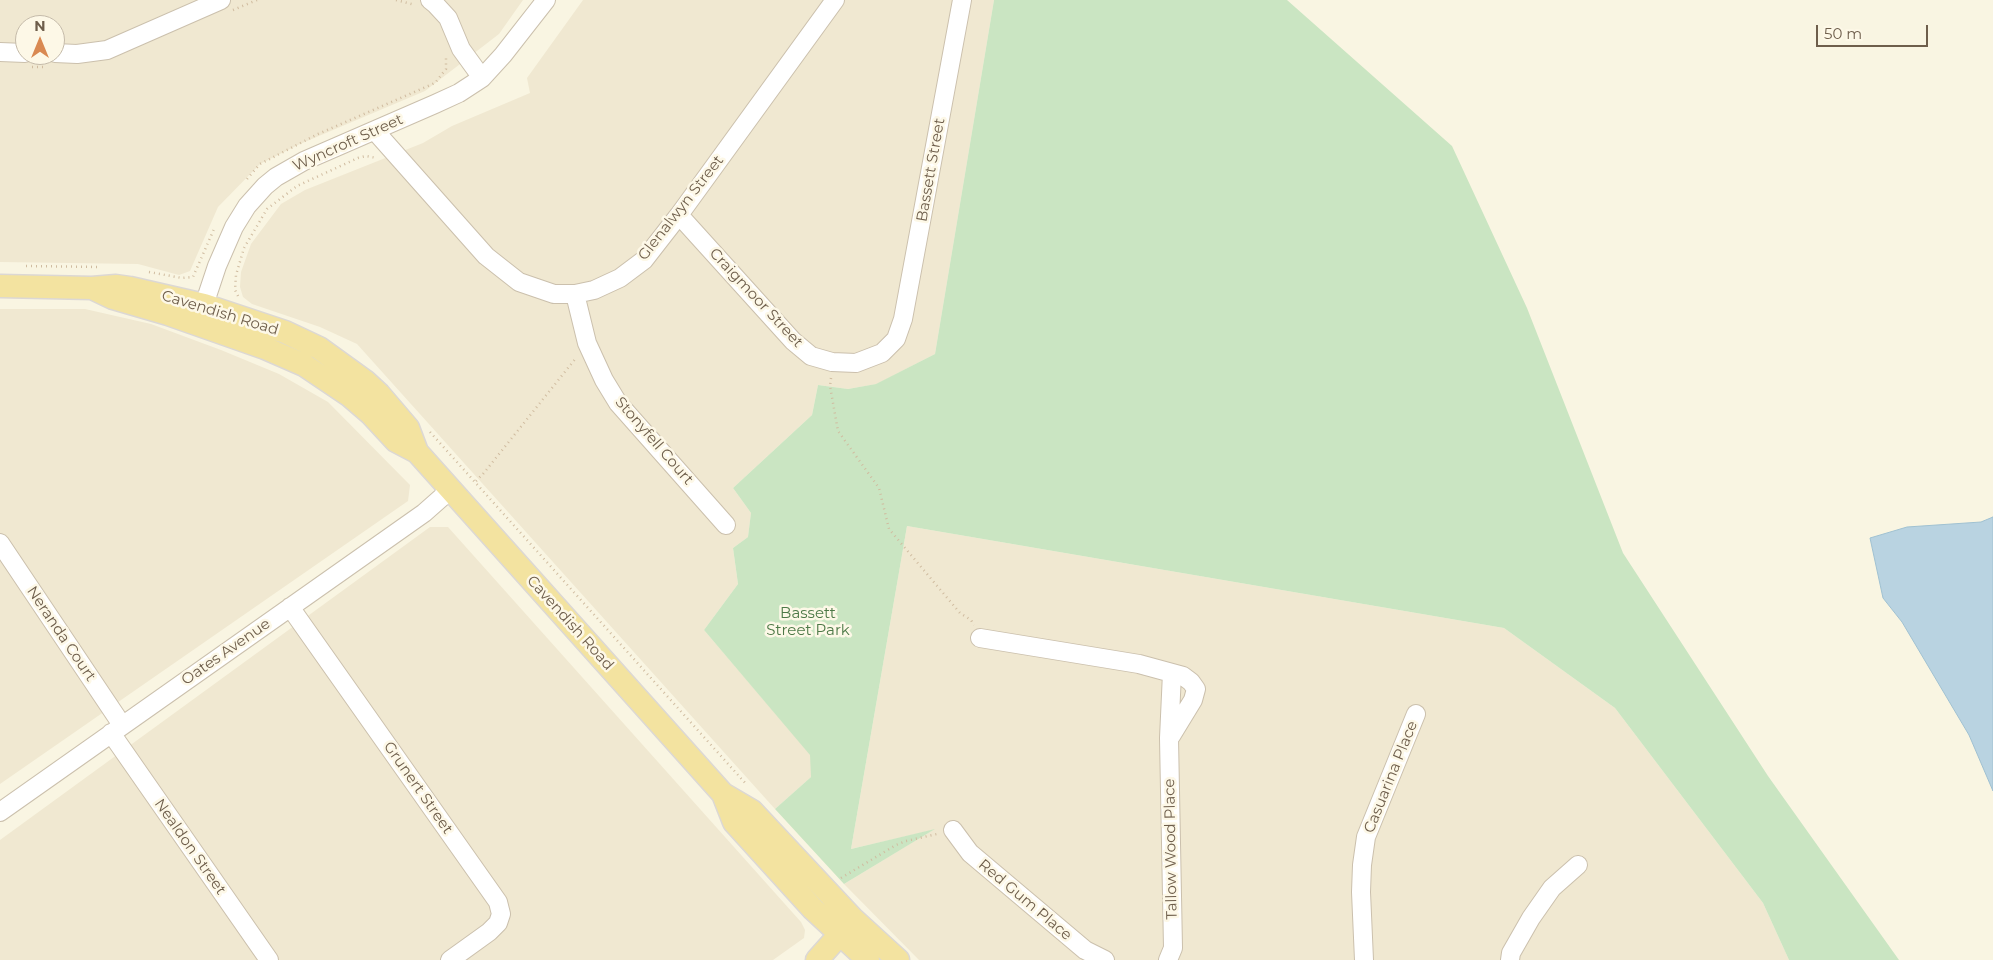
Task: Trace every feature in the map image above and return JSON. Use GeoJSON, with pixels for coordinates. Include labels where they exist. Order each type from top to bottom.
{"type":"FeatureCollection","features":[{"type":"Feature","properties":{"kind":"main road","name":"Cavendish Road"},"geometry":{"type":"LineString","coordinates":[[0,286],[92,288],[116,286],[130,288],[201,314],[285,332],[319,348],[366,382],[408,428],[417,452],[723,794],[752,811],[846,927],[868,960]]}},
{"type":"Feature","properties":{"kind":"main road","name":"Cavendish Road"},"geometry":{"type":"LineString","coordinates":[[846,927],[898,960]]}},
{"type":"Feature","properties":{"kind":"main road"},"geometry":{"type":"LineString","coordinates":[[817,960],[846,927]]}},
{"type":"Feature","properties":{"kind":"street"},"geometry":{"type":"LineString","coordinates":[[65,53],[77,54],[107,50],[221,0]]}},
{"type":"Feature","properties":{"kind":"street"},"geometry":{"type":"LineString","coordinates":[[430,0],[448,18],[461,49],[482,78]]}},
{"type":"Feature","properties":{"kind":"street","name":"Wyncroft Street"},"geometry":{"type":"LineString","coordinates":[[201,314],[217,266],[234,227],[255,196],[276,177],[288,170],[459,93],[482,78],[503,55],[546,0]]}},
{"type":"Feature","properties":{"kind":"street","name":"Glenalwyn Street"},"geometry":{"type":"LineString","coordinates":[[374,131],[492,261],[519,282],[554,294],[575,294],[594,290],[620,278],[644,260],[679,215],[835,0]]}},
{"type":"Feature","properties":{"kind":"street","name":"Bassett Street"},"geometry":{"type":"LineString","coordinates":[[896,339],[903,319],[962,0]]}},
{"type":"Feature","properties":{"kind":"street"},"geometry":{"type":"LineString","coordinates":[[0,52],[15,53]]}},
{"type":"Feature","properties":{"kind":"street","name":"Craigmoor Street"},"geometry":{"type":"LineString","coordinates":[[679,215],[793,341],[811,356],[832,362],[856,364],[882,353],[896,339]]}},
{"type":"Feature","properties":{"kind":"street","name":"Stonyfell Court"},"geometry":{"type":"LineString","coordinates":[[575,294],[588,343],[604,380],[618,403],[726,525]]}},
{"type":"Feature","properties":{"kind":"street","name":"Oates Avenue"},"geometry":{"type":"LineString","coordinates":[[0,812],[424,512],[450,490]]}},
{"type":"Feature","properties":{"kind":"street","name":"Neranda Court"},"geometry":{"type":"LineString","coordinates":[[0,543],[116,729]]}},
{"type":"Feature","properties":{"kind":"street","name":"Grunert Street"},"geometry":{"type":"LineString","coordinates":[[290,607],[498,902],[501,914],[498,923],[489,932],[450,960]]}},
{"type":"Feature","properties":{"kind":"street","name":"Tallow Wood Place"},"geometry":{"type":"LineString","coordinates":[[980,638],[1138,664],[1183,676],[1196,689],[1193,700],[1169,738],[1173,948],[1168,960]]}},
{"type":"Feature","properties":{"kind":"street","name":"Casuarina Place"},"geometry":{"type":"LineString","coordinates":[[1364,960],[1361,892],[1366,837],[1416,714]]}},
{"type":"Feature","properties":{"kind":"street","name":"Nealdon Street"},"geometry":{"type":"LineString","coordinates":[[116,729],[269,960]]}},
{"type":"Feature","properties":{"kind":"street","name":"Red Gum Place"},"geometry":{"type":"LineString","coordinates":[[954,830],[970,854],[1085,950],[1105,960]]}},
{"type":"Feature","properties":{"kind":"street"},"geometry":{"type":"LineString","coordinates":[[1510,960],[1515,946],[1552,888],[1578,866]]}},
{"type":"Feature","properties":{"kind":"path"},"geometry":{"type":"LineString","coordinates":[[240,300],[235,290],[236,275],[244,248],[267,209],[297,186],[358,158],[366,156],[377,158],[379,155]]}},
{"type":"Feature","properties":{"kind":"path"},"geometry":{"type":"LineString","coordinates":[[476,481],[588,343]]}},
{"type":"Feature","properties":{"kind":"path"},"geometry":{"type":"LineString","coordinates":[[832,362],[830,386],[838,430],[879,488],[890,529],[960,613],[971,620],[980,638]]}},
{"type":"Feature","properties":{"kind":"path"},"geometry":{"type":"LineString","coordinates":[[426,427],[749,788]]}},
{"type":"Feature","properties":{"kind":"path"},"geometry":{"type":"LineString","coordinates":[[837,881],[906,841],[954,830]]}},
{"type":"Feature","properties":{"kind":"shaded area"},"geometry":{"type":"Polygon","coordinates":[[[0,0],[523,0],[499,34],[425,91],[300,144],[260,164],[218,207],[190,271],[179,275],[138,264],[0,262],[0,0]]]}},
{"type":"Feature","properties":{"kind":"shaded area"},"geometry":{"type":"Polygon","coordinates":[[[583,0],[994,0],[935,354],[877,384],[848,389],[818,385],[812,415],[733,488],[751,513],[748,537],[733,548],[738,584],[704,630],[811,755],[811,777],[775,809],[357,344],[320,327],[252,304],[243,297],[240,287],[241,272],[251,244],[281,204],[305,190],[423,143],[452,126],[530,93],[527,78],[583,0]]]}},
{"type":"Feature","properties":{"kind":"shaded area"},"geometry":{"type":"Polygon","coordinates":[[[0,309],[85,309],[151,324],[279,374],[328,402],[410,485],[408,501],[0,784],[0,309]]]}},
{"type":"Feature","properties":{"kind":"shaded area"},"geometry":{"type":"Polygon","coordinates":[[[907,526],[1504,628],[1615,708],[1763,903],[1789,960],[919,960],[844,884],[933,830],[851,849],[907,526]]]}},
{"type":"Feature","properties":{"kind":"shaded area"},"geometry":{"type":"Polygon","coordinates":[[[430,527],[448,527],[801,922],[805,930],[804,938],[773,960],[0,960],[0,840],[430,527]]]}},
{"type":"Feature","properties":{"kind":"green space","name":"Bassett Street Park"},"geometry":{"type":"Polygon","coordinates":[[[994,0],[1287,0],[1452,146],[1527,308],[1623,553],[1768,776],[1899,960],[1789,960],[1763,903],[1615,708],[1504,628],[907,526],[851,849],[935,829],[844,884],[775,809],[811,777],[810,755],[704,630],[738,584],[733,548],[748,537],[751,513],[733,488],[812,415],[818,385],[848,389],[876,384],[935,354],[994,0]]]}},
{"type":"Feature","properties":{"kind":"water"},"geometry":{"type":"Polygon","coordinates":[[[1993,517],[1993,791],[1969,735],[1902,622],[1883,598],[1870,538],[1907,527],[1981,522],[1993,517]]]}}]}
